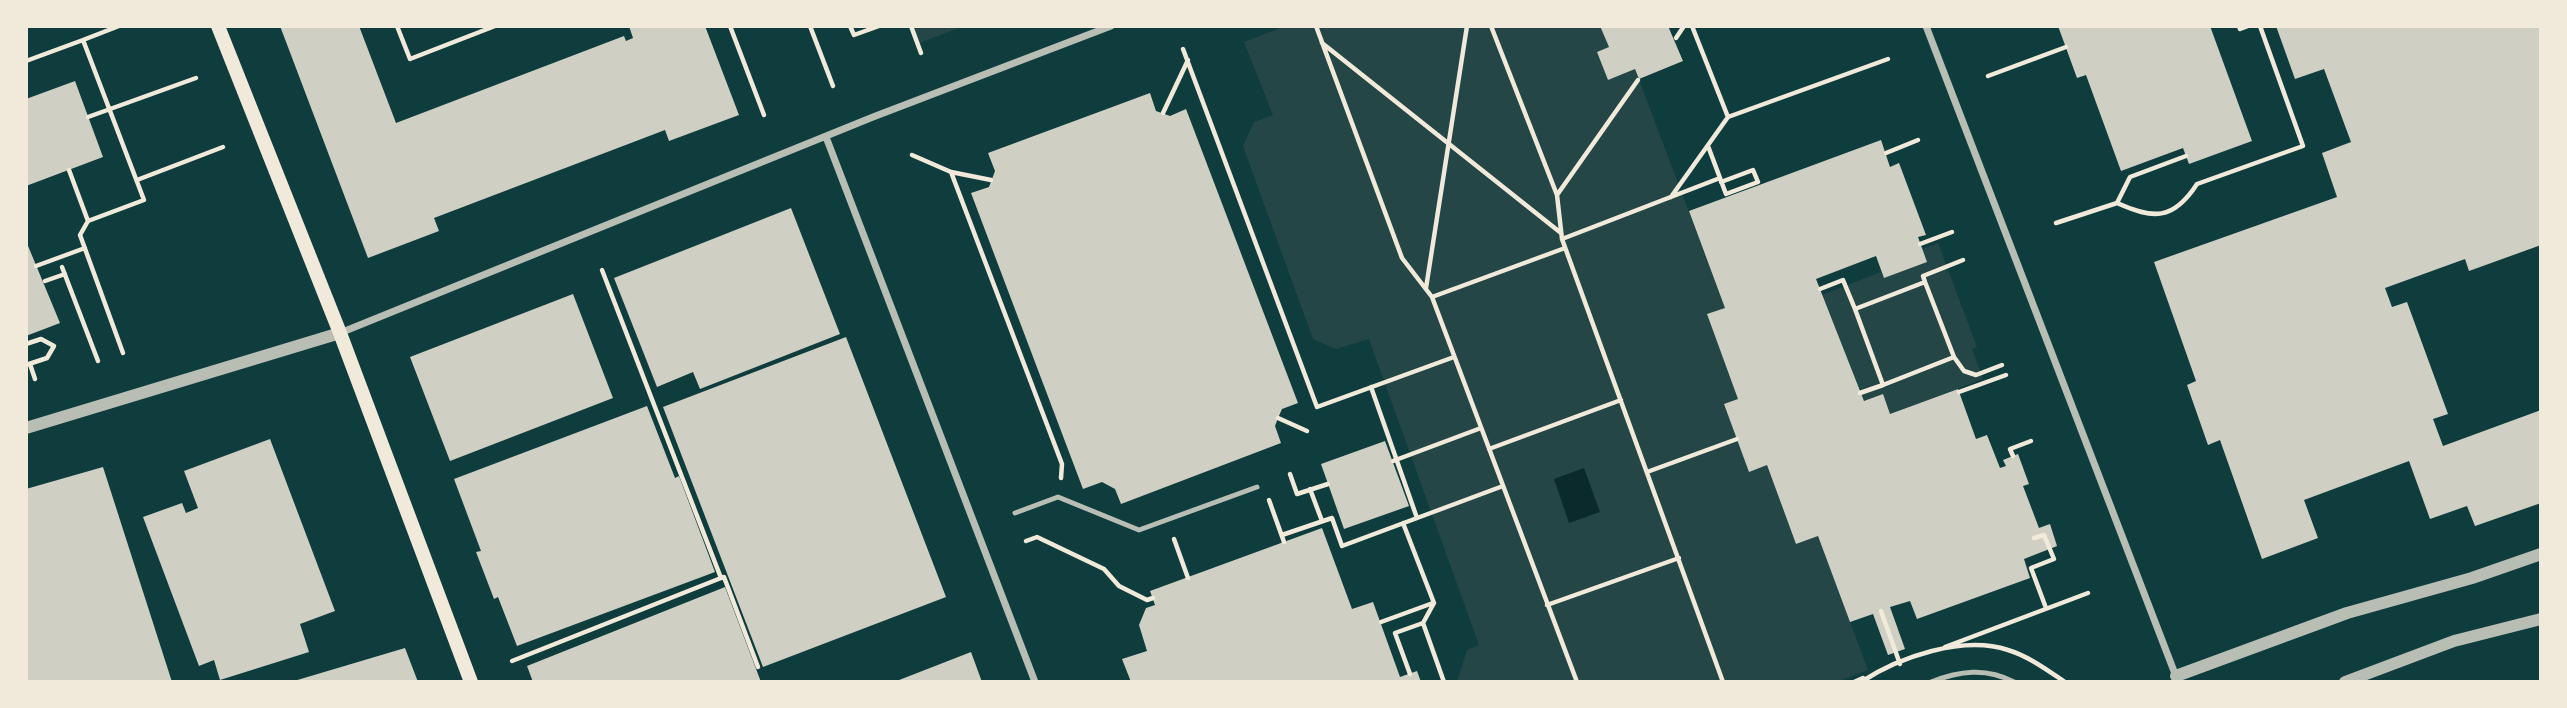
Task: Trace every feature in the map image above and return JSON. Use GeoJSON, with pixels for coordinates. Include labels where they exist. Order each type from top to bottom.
{"type":"FeatureCollection","features":[{"type":"Feature","properties":{"kind":"main road"},"geometry":{"type":"LineString","coordinates":[[218,26],[340,333],[471,682]]}},
{"type":"Feature","properties":{"kind":"street"},"geometry":{"type":"LineString","coordinates":[[26,428],[340,333],[826,137],[1111,26]]}},
{"type":"Feature","properties":{"kind":"street"},"geometry":{"type":"LineString","coordinates":[[1926,26],[2177,679],[2347,613],[2472,578],[2541,554]]}},
{"type":"Feature","properties":{"kind":"street"},"geometry":{"type":"LineString","coordinates":[[826,137],[1035,682]]}},
{"type":"Feature","properties":{"kind":"street"},"geometry":{"type":"LineString","coordinates":[[2344,682],[2455,641],[2541,619]]}},
{"type":"Feature","properties":{"kind":"lane"},"geometry":{"type":"LineString","coordinates":[[1015,513],[1058,496],[1139,530],[1257,487]]}},
{"type":"Feature","properties":{"kind":"lane"},"geometry":{"type":"LineString","coordinates":[[1931,682],[1967,671],[1988,673],[2014,682]]}},
{"type":"Feature","properties":{"kind":"path"},"geometry":{"type":"LineString","coordinates":[[26,61],[119,26]]}},
{"type":"Feature","properties":{"kind":"path"},"geometry":{"type":"LineString","coordinates":[[397,26],[410,59],[495,26]]}},
{"type":"Feature","properties":{"kind":"path"},"geometry":{"type":"LineString","coordinates":[[730,26],[764,115]]}},
{"type":"Feature","properties":{"kind":"path"},"geometry":{"type":"LineString","coordinates":[[810,26],[833,86]]}},
{"type":"Feature","properties":{"kind":"path"},"geometry":{"type":"LineString","coordinates":[[850,26],[854,35],[879,26]]}},
{"type":"Feature","properties":{"kind":"path"},"geometry":{"type":"LineString","coordinates":[[911,26],[921,53]]}},
{"type":"Feature","properties":{"kind":"path"},"geometry":{"type":"LineString","coordinates":[[1315,26],[1402,258],[1432,297],[1577,682]]}},
{"type":"Feature","properties":{"kind":"path"},"geometry":{"type":"LineString","coordinates":[[1426,288],[1467,26]]}},
{"type":"Feature","properties":{"kind":"path"},"geometry":{"type":"LineString","coordinates":[[1491,26],[1557,195],[1561,236],[1565,248],[1723,682]]}},
{"type":"Feature","properties":{"kind":"path"},"geometry":{"type":"LineString","coordinates":[[1676,38],[1684,26]]}},
{"type":"Feature","properties":{"kind":"path"},"geometry":{"type":"LineString","coordinates":[[1692,26],[1728,117]]}},
{"type":"Feature","properties":{"kind":"path"},"geometry":{"type":"LineString","coordinates":[[2239,26],[2240,29],[2248,26]]}},
{"type":"Feature","properties":{"kind":"path"},"geometry":{"type":"LineString","coordinates":[[2056,223],[2117,203],[2139,213],[2160,215],[2174,210],[2186,200],[2197,184],[2303,146],[2260,26]]}},
{"type":"Feature","properties":{"kind":"path"},"geometry":{"type":"LineString","coordinates":[[83,40],[144,200],[88,222],[80,235],[124,354]]}},
{"type":"Feature","properties":{"kind":"path"},"geometry":{"type":"LineString","coordinates":[[1321,42],[1561,236]]}},
{"type":"Feature","properties":{"kind":"path"},"geometry":{"type":"LineString","coordinates":[[1988,76],[2066,47]]}},
{"type":"Feature","properties":{"kind":"path"},"geometry":{"type":"LineString","coordinates":[[1184,49],[1317,407],[1454,357]]}},
{"type":"Feature","properties":{"kind":"path"},"geometry":{"type":"LineString","coordinates":[[1671,197],[1728,117],[1888,59]]}},
{"type":"Feature","properties":{"kind":"path"},"geometry":{"type":"LineString","coordinates":[[1163,113],[1188,60]]}},
{"type":"Feature","properties":{"kind":"path"},"geometry":{"type":"LineString","coordinates":[[88,117],[196,78]]}},
{"type":"Feature","properties":{"kind":"path"},"geometry":{"type":"LineString","coordinates":[[1557,195],[1638,80]]}},
{"type":"Feature","properties":{"kind":"path"},"geometry":{"type":"LineString","coordinates":[[1886,153],[1918,140]]}},
{"type":"Feature","properties":{"kind":"path"},"geometry":{"type":"LineString","coordinates":[[1561,236],[1720,180],[1753,170],[1758,182],[1726,195],[1720,180],[1708,145]]}},
{"type":"Feature","properties":{"kind":"path"},"geometry":{"type":"LineString","coordinates":[[136,180],[223,147]]}},
{"type":"Feature","properties":{"kind":"path"},"geometry":{"type":"LineString","coordinates":[[912,155],[951,172],[991,180]]}},
{"type":"Feature","properties":{"kind":"path"},"geometry":{"type":"LineString","coordinates":[[2117,203],[2130,177],[2186,156]]}},
{"type":"Feature","properties":{"kind":"path"},"geometry":{"type":"LineString","coordinates":[[69,170],[88,222]]}},
{"type":"Feature","properties":{"kind":"path"},"geometry":{"type":"LineString","coordinates":[[951,172],[1062,464],[1058,496]]}},
{"type":"Feature","properties":{"kind":"path"},"geometry":{"type":"LineString","coordinates":[[1920,244],[1952,232]]}},
{"type":"Feature","properties":{"kind":"path"},"geometry":{"type":"LineString","coordinates":[[36,266],[85,248]]}},
{"type":"Feature","properties":{"kind":"path"},"geometry":{"type":"LineString","coordinates":[[1432,297],[1565,248]]}},
{"type":"Feature","properties":{"kind":"path"},"geometry":{"type":"LineString","coordinates":[[1963,260],[1923,276],[1925,282],[1954,358],[1964,371],[1976,375],[2002,365]]}},
{"type":"Feature","properties":{"kind":"path"},"geometry":{"type":"LineString","coordinates":[[62,267],[98,361]]}},
{"type":"Feature","properties":{"kind":"path"},"geometry":{"type":"LineString","coordinates":[[602,270],[721,578]]}},
{"type":"Feature","properties":{"kind":"path"},"geometry":{"type":"LineString","coordinates":[[45,281],[65,274]]}},
{"type":"Feature","properties":{"kind":"path"},"geometry":{"type":"LineString","coordinates":[[1820,289],[1843,280],[1884,385]]}},
{"type":"Feature","properties":{"kind":"path"},"geometry":{"type":"LineString","coordinates":[[1855,309],[1925,282]]}},
{"type":"Feature","properties":{"kind":"path"},"geometry":{"type":"LineString","coordinates":[[26,344],[41,339],[54,345],[47,358],[28,365],[35,379]]}},
{"type":"Feature","properties":{"kind":"path"},"geometry":{"type":"LineString","coordinates":[[1860,393],[1954,358]]}},
{"type":"Feature","properties":{"kind":"path"},"geometry":{"type":"LineString","coordinates":[[1959,392],[2006,375]]}},
{"type":"Feature","properties":{"kind":"path"},"geometry":{"type":"LineString","coordinates":[[1371,387],[1417,518]]}},
{"type":"Feature","properties":{"kind":"path"},"geometry":{"type":"LineString","coordinates":[[1489,449],[1621,400]]}},
{"type":"Feature","properties":{"kind":"path"},"geometry":{"type":"LineString","coordinates":[[1278,418],[1307,431]]}},
{"type":"Feature","properties":{"kind":"path"},"geometry":{"type":"LineString","coordinates":[[1395,460],[1481,428]]}},
{"type":"Feature","properties":{"kind":"path"},"geometry":{"type":"LineString","coordinates":[[1647,472],[1737,439]]}},
{"type":"Feature","properties":{"kind":"path"},"geometry":{"type":"LineString","coordinates":[[2013,456],[2010,449],[2031,441]]}},
{"type":"Feature","properties":{"kind":"path"},"geometry":{"type":"LineString","coordinates":[[1290,474],[1297,494],[1328,484]]}},
{"type":"Feature","properties":{"kind":"path"},"geometry":{"type":"LineString","coordinates":[[1282,535],[1332,518],[1342,545],[1503,486]]}},
{"type":"Feature","properties":{"kind":"path"},"geometry":{"type":"LineString","coordinates":[[1310,489],[1322,521]]}},
{"type":"Feature","properties":{"kind":"path"},"geometry":{"type":"LineString","coordinates":[[1268,497],[1284,542]]}},
{"type":"Feature","properties":{"kind":"path"},"geometry":{"type":"LineString","coordinates":[[1167,520],[1188,578]]}},
{"type":"Feature","properties":{"kind":"path"},"geometry":{"type":"LineString","coordinates":[[1403,523],[1434,603],[1423,623],[1395,633],[1410,674]]}},
{"type":"Feature","properties":{"kind":"path"},"geometry":{"type":"LineString","coordinates":[[1300,529],[1303,536]]}},
{"type":"Feature","properties":{"kind":"path"},"geometry":{"type":"LineString","coordinates":[[2034,538],[2045,535],[2054,559],[2031,568],[2046,608]]}},
{"type":"Feature","properties":{"kind":"path"},"geometry":{"type":"LineString","coordinates":[[1026,541],[1037,537],[1104,569],[1119,586],[1147,600],[1153,598]]}},
{"type":"Feature","properties":{"kind":"path"},"geometry":{"type":"LineString","coordinates":[[1547,605],[1679,558]]}},
{"type":"Feature","properties":{"kind":"path"},"geometry":{"type":"LineString","coordinates":[[512,661],[724,577],[758,667]]}},
{"type":"Feature","properties":{"kind":"path"},"geometry":{"type":"LineString","coordinates":[[1934,651],[2088,593]]}},
{"type":"Feature","properties":{"kind":"path"},"geometry":{"type":"LineString","coordinates":[[1381,622],[1434,603]]}},
{"type":"Feature","properties":{"kind":"path"},"geometry":{"type":"LineString","coordinates":[[1881,611],[1900,664]]}},
{"type":"Feature","properties":{"kind":"path"},"geometry":{"type":"LineString","coordinates":[[1423,623],[1444,682]]}},
{"type":"Feature","properties":{"kind":"path"},"geometry":{"type":"LineString","coordinates":[[1854,682],[1871,676]]}},
{"type":"Feature","properties":{"kind":"shaded area"},"geometry":{"type":"Polygon","coordinates":[[[911,26],[964,26],[917,44],[911,26]]]}},
{"type":"Feature","properties":{"kind":"shaded area"},"geometry":{"type":"Polygon","coordinates":[[[1285,26],[1600,26],[1609,47],[1597,52],[1608,80],[1635,69],[1725,308],[1738,399],[1725,404],[1749,471],[1767,465],[1796,544],[1818,536],[1868,670],[1836,682],[1457,682],[1467,650],[1479,645],[1369,339],[1336,349],[1313,339],[1243,146],[1254,122],[1273,115],[1244,42],[1285,26]]]}},
{"type":"Feature","properties":{"kind":"shaded area"},"geometry":{"type":"Polygon","coordinates":[[[1938,243],[1977,347],[1972,349],[1983,379],[1890,414],[1864,401],[1822,295],[1881,272],[1884,277],[1922,249],[1938,243]]]}},
{"type":"Feature","properties":{"kind":"shaded area"},"geometry":{"type":"Polygon","coordinates":[[[1584,468],[1600,512],[1569,523],[1554,479],[1584,468]]]}},
{"type":"Feature","properties":{"kind":"building"},"geometry":{"type":"Polygon","coordinates":[[[280,26],[359,26],[396,123],[624,36],[626,41],[633,38],[629,26],[705,26],[739,115],[669,141],[665,130],[434,218],[439,231],[368,258],[280,26]]]}},
{"type":"Feature","properties":{"kind":"building"},"geometry":{"type":"Polygon","coordinates":[[[1600,26],[1668,26],[1683,61],[1639,79],[1635,69],[1608,80],[1597,52],[1609,47],[1600,26]]]}},
{"type":"Feature","properties":{"kind":"building"},"geometry":{"type":"Polygon","coordinates":[[[2058,26],[2210,26],[2252,141],[2189,164],[2183,148],[2121,171],[2086,75],[2077,78],[2058,26]]]}},
{"type":"Feature","properties":{"kind":"building"},"geometry":{"type":"Polygon","coordinates":[[[2276,26],[2541,26],[2541,245],[2469,271],[2465,259],[2385,288],[2392,307],[2407,302],[2448,414],[2433,419],[2443,446],[2541,410],[2541,503],[2475,526],[2467,506],[2430,519],[2409,461],[2304,500],[2318,538],[2262,559],[2220,440],[2208,445],[2187,385],[2196,381],[2154,262],[2337,197],[2322,153],[2351,142],[2324,69],[2295,79],[2276,26]]]}},
{"type":"Feature","properties":{"kind":"building"},"geometry":{"type":"Polygon","coordinates":[[[75,81],[103,157],[26,186],[26,99],[75,81]]]}},
{"type":"Feature","properties":{"kind":"building"},"geometry":{"type":"Polygon","coordinates":[[[1150,93],[1156,111],[1170,116],[1186,109],[1298,403],[1282,409],[1278,418],[1275,426],[1281,443],[1121,504],[1115,489],[1102,482],[1083,489],[971,193],[989,187],[995,171],[988,153],[1150,93]]]}},
{"type":"Feature","properties":{"kind":"building"},"geometry":{"type":"Polygon","coordinates":[[[1881,140],[1890,167],[1899,163],[1926,235],[1918,237],[1927,262],[1884,278],[1876,256],[1816,279],[1864,401],[1883,394],[1890,414],[1958,389],[1976,439],[1987,435],[2000,468],[2006,466],[2003,460],[2018,454],[2029,484],[2023,486],[2039,528],[2050,524],[2057,546],[2024,559],[2030,578],[1917,619],[1910,601],[1890,607],[1905,649],[1888,655],[1873,614],[1850,622],[1818,536],[1796,544],[1767,465],[1749,472],[1724,404],[1738,399],[1707,314],[1725,308],[1689,211],[1881,140]]]}},
{"type":"Feature","properties":{"kind":"building"},"geometry":{"type":"Polygon","coordinates":[[[791,208],[840,334],[700,389],[693,372],[657,387],[614,278],[791,208]]]}},
{"type":"Feature","properties":{"kind":"building"},"geometry":{"type":"Polygon","coordinates":[[[26,241],[60,323],[26,336],[26,241]]]}},
{"type":"Feature","properties":{"kind":"building"},"geometry":{"type":"Polygon","coordinates":[[[573,294],[613,398],[450,461],[410,357],[573,294]]]}},
{"type":"Feature","properties":{"kind":"building"},"geometry":{"type":"Polygon","coordinates":[[[846,337],[946,597],[763,667],[663,407],[846,337]]]}},
{"type":"Feature","properties":{"kind":"building"},"geometry":{"type":"Polygon","coordinates":[[[647,406],[675,478],[679,476],[715,572],[517,646],[498,597],[494,599],[476,552],[481,551],[454,479],[647,406]]]}},
{"type":"Feature","properties":{"kind":"building"},"geometry":{"type":"Polygon","coordinates":[[[270,439],[335,611],[300,624],[309,652],[220,680],[214,660],[199,666],[143,517],[182,503],[186,513],[198,508],[184,471],[270,439]]]}},
{"type":"Feature","properties":{"kind":"building"},"geometry":{"type":"Polygon","coordinates":[[[1385,441],[1409,506],[1344,529],[1321,464],[1385,441]]]}},
{"type":"Feature","properties":{"kind":"building"},"geometry":{"type":"Polygon","coordinates":[[[103,467],[172,682],[26,682],[26,489],[103,467]]]}},
{"type":"Feature","properties":{"kind":"building"},"geometry":{"type":"Polygon","coordinates":[[[1322,528],[1352,609],[1373,602],[1400,677],[1417,671],[1421,682],[1131,682],[1122,659],[1147,651],[1139,625],[1146,608],[1155,605],[1150,591],[1322,528]]]}},
{"type":"Feature","properties":{"kind":"building"},"geometry":{"type":"Polygon","coordinates":[[[725,587],[761,682],[533,682],[527,666],[725,587]]]}},
{"type":"Feature","properties":{"kind":"building"},"geometry":{"type":"Polygon","coordinates":[[[405,648],[418,682],[294,682],[294,681],[405,648]]]}},
{"type":"Feature","properties":{"kind":"building"},"geometry":{"type":"Polygon","coordinates":[[[971,652],[982,682],[894,682],[971,652]]]}}]}
